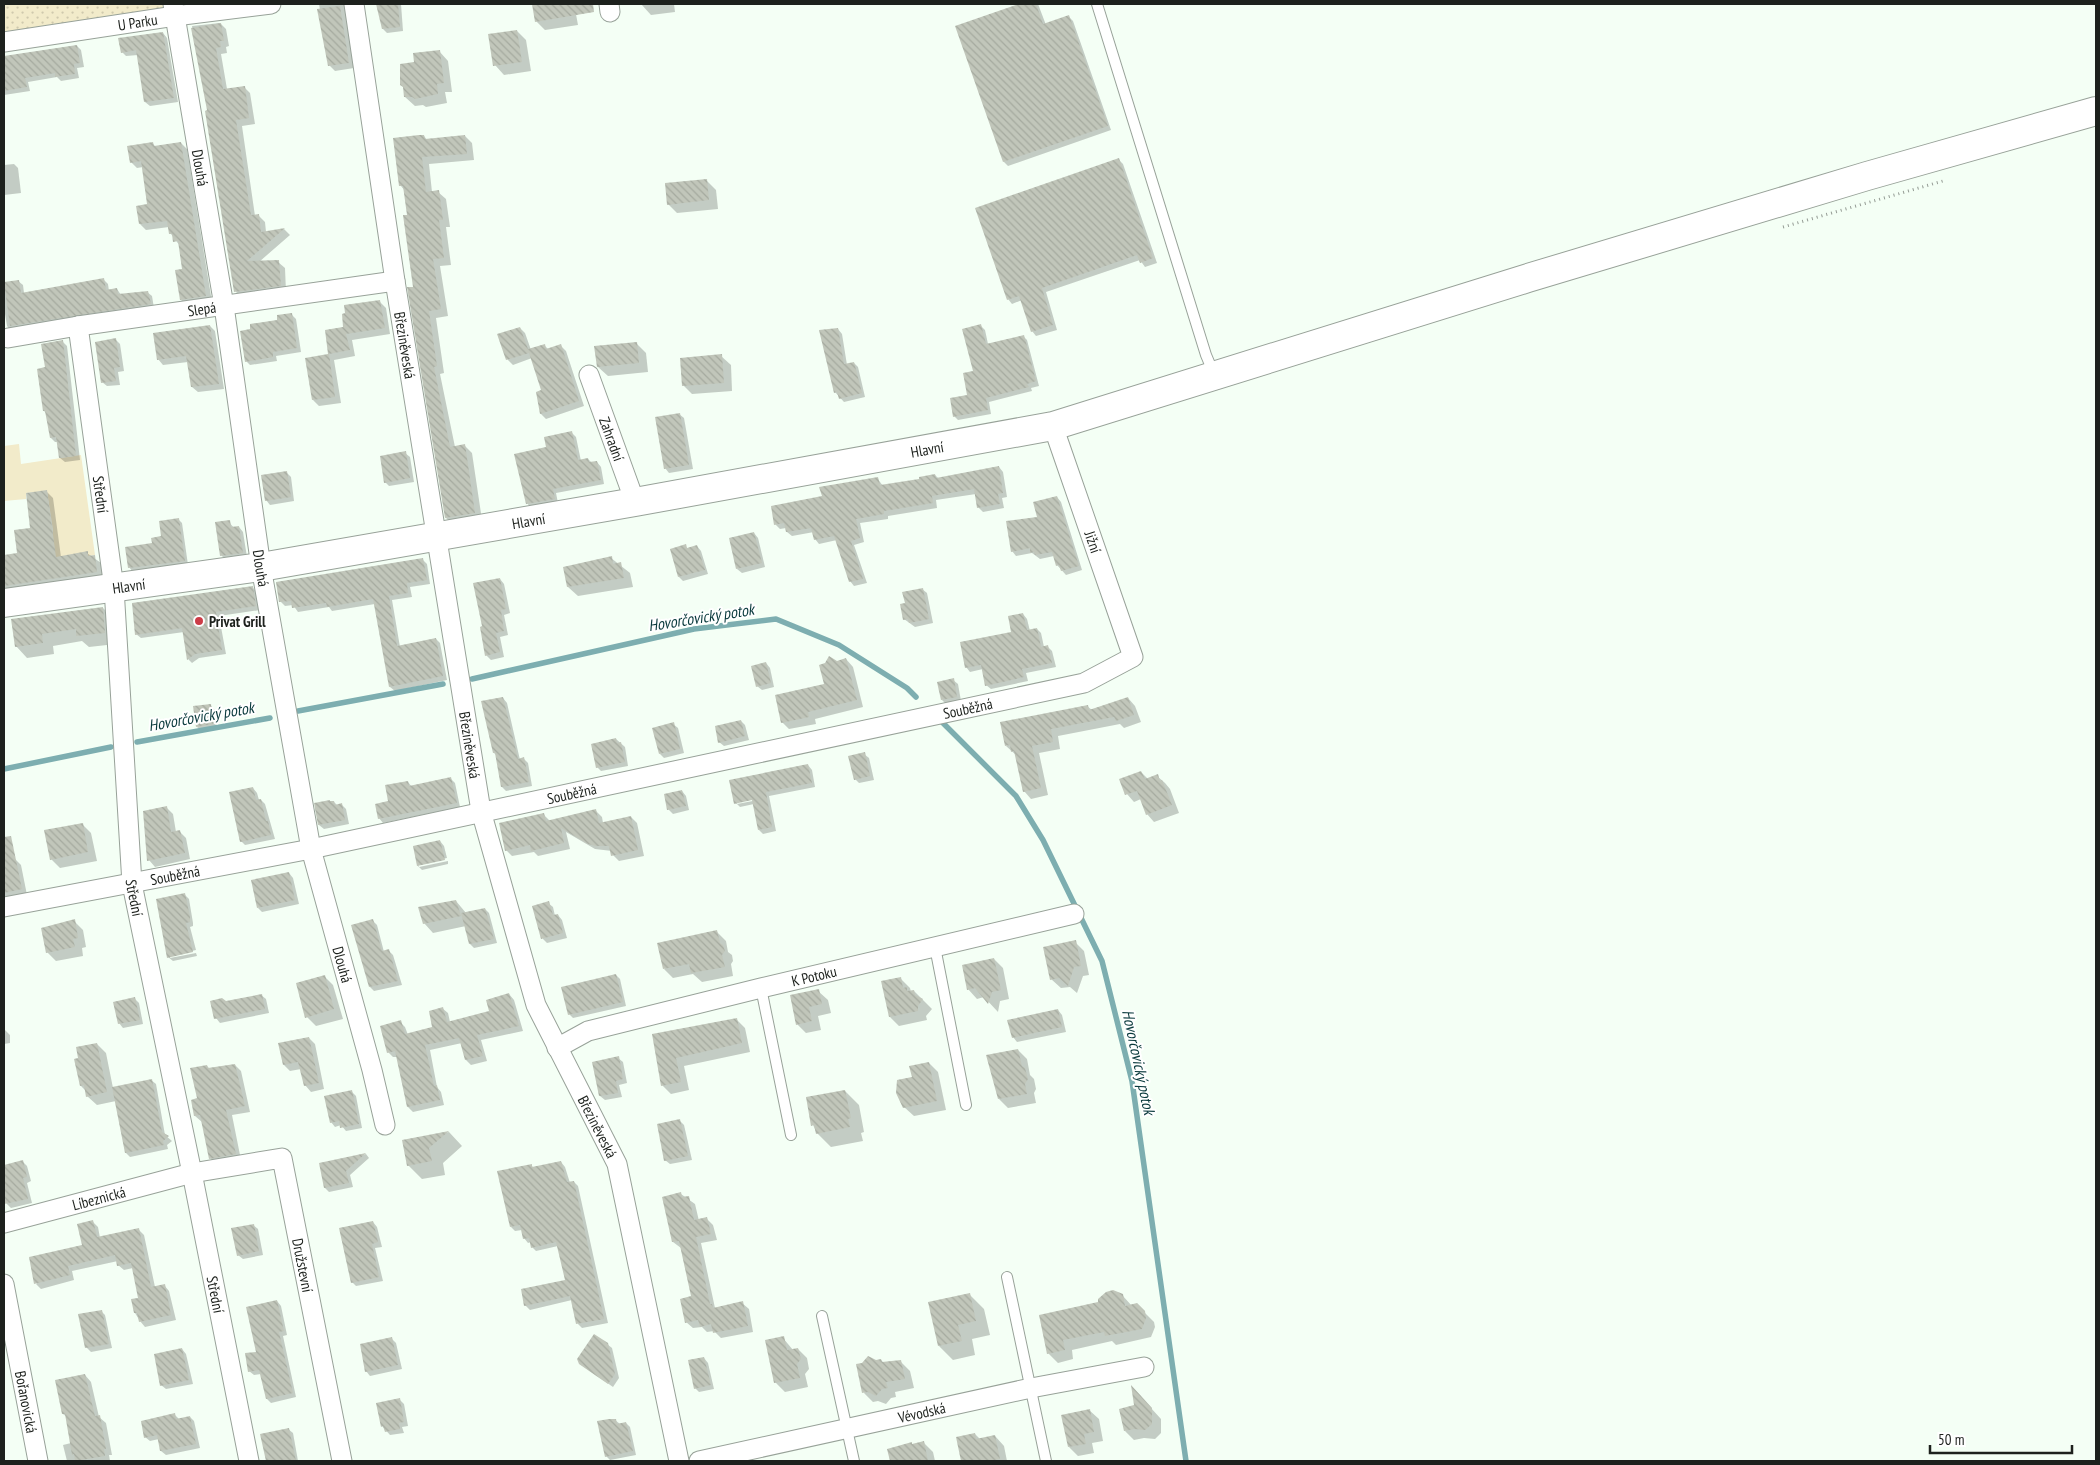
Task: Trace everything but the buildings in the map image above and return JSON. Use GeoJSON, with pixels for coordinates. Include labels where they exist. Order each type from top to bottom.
{"type":"FeatureCollection","features":[{"type":"Feature","properties":{"kind":"street","name":"U Parku"},"geometry":{"type":"LineString","coordinates":[[4,42],[174,10],[271,4]]}},
{"type":"Feature","properties":{"kind":"street","name":"Březiněveská"},"geometry":{"type":"LineString","coordinates":[[354,4],[436,537],[481,811],[536,1005],[556,1048],[617,1164],[679,1461]]}},
{"type":"Feature","properties":{"kind":"street","name":"Dlouhá"},"geometry":{"type":"LineString","coordinates":[[174,10],[224,306],[261,567],[311,849],[372,1070],[385,1125]]}},
{"type":"Feature","properties":{"kind":"street","name":"Hlavní"},"geometry":{"type":"LineString","coordinates":[[4,603],[261,567],[635,502],[1053,426],[1841,184],[2096,111]]}},
{"type":"Feature","properties":{"kind":"street","name":"Slepá"},"geometry":{"type":"LineString","coordinates":[[8,338],[78,326],[396,281]]}},
{"type":"Feature","properties":{"kind":"street","name":"Střední"},"geometry":{"type":"LineString","coordinates":[[78,326],[114,588],[132,884],[249,1461]]}},
{"type":"Feature","properties":{"kind":"street","name":"Zahradní"},"geometry":{"type":"LineString","coordinates":[[589,375],[635,502]]}},
{"type":"Feature","properties":{"kind":"street","name":"Jižní"},"geometry":{"type":"LineString","coordinates":[[1053,426],[1133,657]]}},
{"type":"Feature","properties":{"kind":"street","name":"Souběžná"},"geometry":{"type":"LineString","coordinates":[[4,907],[311,849],[1084,683],[1133,657]]}},
{"type":"Feature","properties":{"kind":"street","name":"K Potoku"},"geometry":{"type":"LineString","coordinates":[[556,1048],[588,1031],[760,988],[1074,914]]}},
{"type":"Feature","properties":{"kind":"street","name":"Družstevní"},"geometry":{"type":"LineString","coordinates":[[192,1173],[282,1158],[342,1461]]}},
{"type":"Feature","properties":{"kind":"street","name":"Líbeznická"},"geometry":{"type":"LineString","coordinates":[[4,1223],[192,1173]]}},
{"type":"Feature","properties":{"kind":"street","name":"Bořanovická"},"geometry":{"type":"LineString","coordinates":[[4,1284],[38,1461]]}},
{"type":"Feature","properties":{"kind":"street","name":"Vévodská"},"geometry":{"type":"LineString","coordinates":[[698,1461],[848,1430],[1031,1388],[1144,1367]]}},
{"type":"Feature","properties":{"kind":"lane"},"geometry":{"type":"LineString","coordinates":[[1097,4],[1206,355],[1214,375]]}},
{"type":"Feature","properties":{"kind":"lane"},"geometry":{"type":"LineString","coordinates":[[935,947],[966,1104]]}},
{"type":"Feature","properties":{"kind":"lane"},"geometry":{"type":"LineString","coordinates":[[760,988],[791,1135]]}},
{"type":"Feature","properties":{"kind":"lane"},"geometry":{"type":"LineString","coordinates":[[1007,1277],[1046,1461]]}},
{"type":"Feature","properties":{"kind":"lane"},"geometry":{"type":"LineString","coordinates":[[822,1316],[854,1461]]}},
{"type":"Feature","properties":{"kind":"shaded area"},"geometry":{"type":"Polygon","coordinates":[[[4,4],[163,4],[163,8],[4,32],[4,4]]]}},
{"type":"Feature","properties":{"kind":"shaded area"},"geometry":{"type":"Polygon","coordinates":[[[19,444],[21,464],[81,455],[95,555],[88,556],[88,552],[57,561],[56,557],[51,557],[53,530],[47,491],[26,493],[26,499],[4,501],[4,446],[19,444]]]}},
{"type":"Feature","properties":{"kind":"waterway","name":"Hovorčovický potok"},"geometry":{"type":"LineString","coordinates":[[472,679],[694,629],[776,619],[839,645],[907,688],[916,697]]}},
{"type":"Feature","properties":{"kind":"waterway","name":"Hovorčovický potok"},"geometry":{"type":"LineString","coordinates":[[298,711],[443,684]]}},
{"type":"Feature","properties":{"kind":"waterway","name":"Hovorčovický potok"},"geometry":{"type":"LineString","coordinates":[[137,742],[270,718]]}},
{"type":"Feature","properties":{"kind":"waterway","name":"Hovorčovický potok"},"geometry":{"type":"LineString","coordinates":[[939,719],[1016,796],[1043,840],[1102,961],[1132,1081],[1186,1461]]}},
{"type":"Feature","properties":{"kind":"waterway","name":"Hovorčovický potok"},"geometry":{"type":"LineString","coordinates":[[4,769],[111,747]]}},
{"type":"Feature","properties":{"kind":"place","name":"Privat Grill"},"geometry":{"type":"Point","coordinates":[199,621]}}]}
